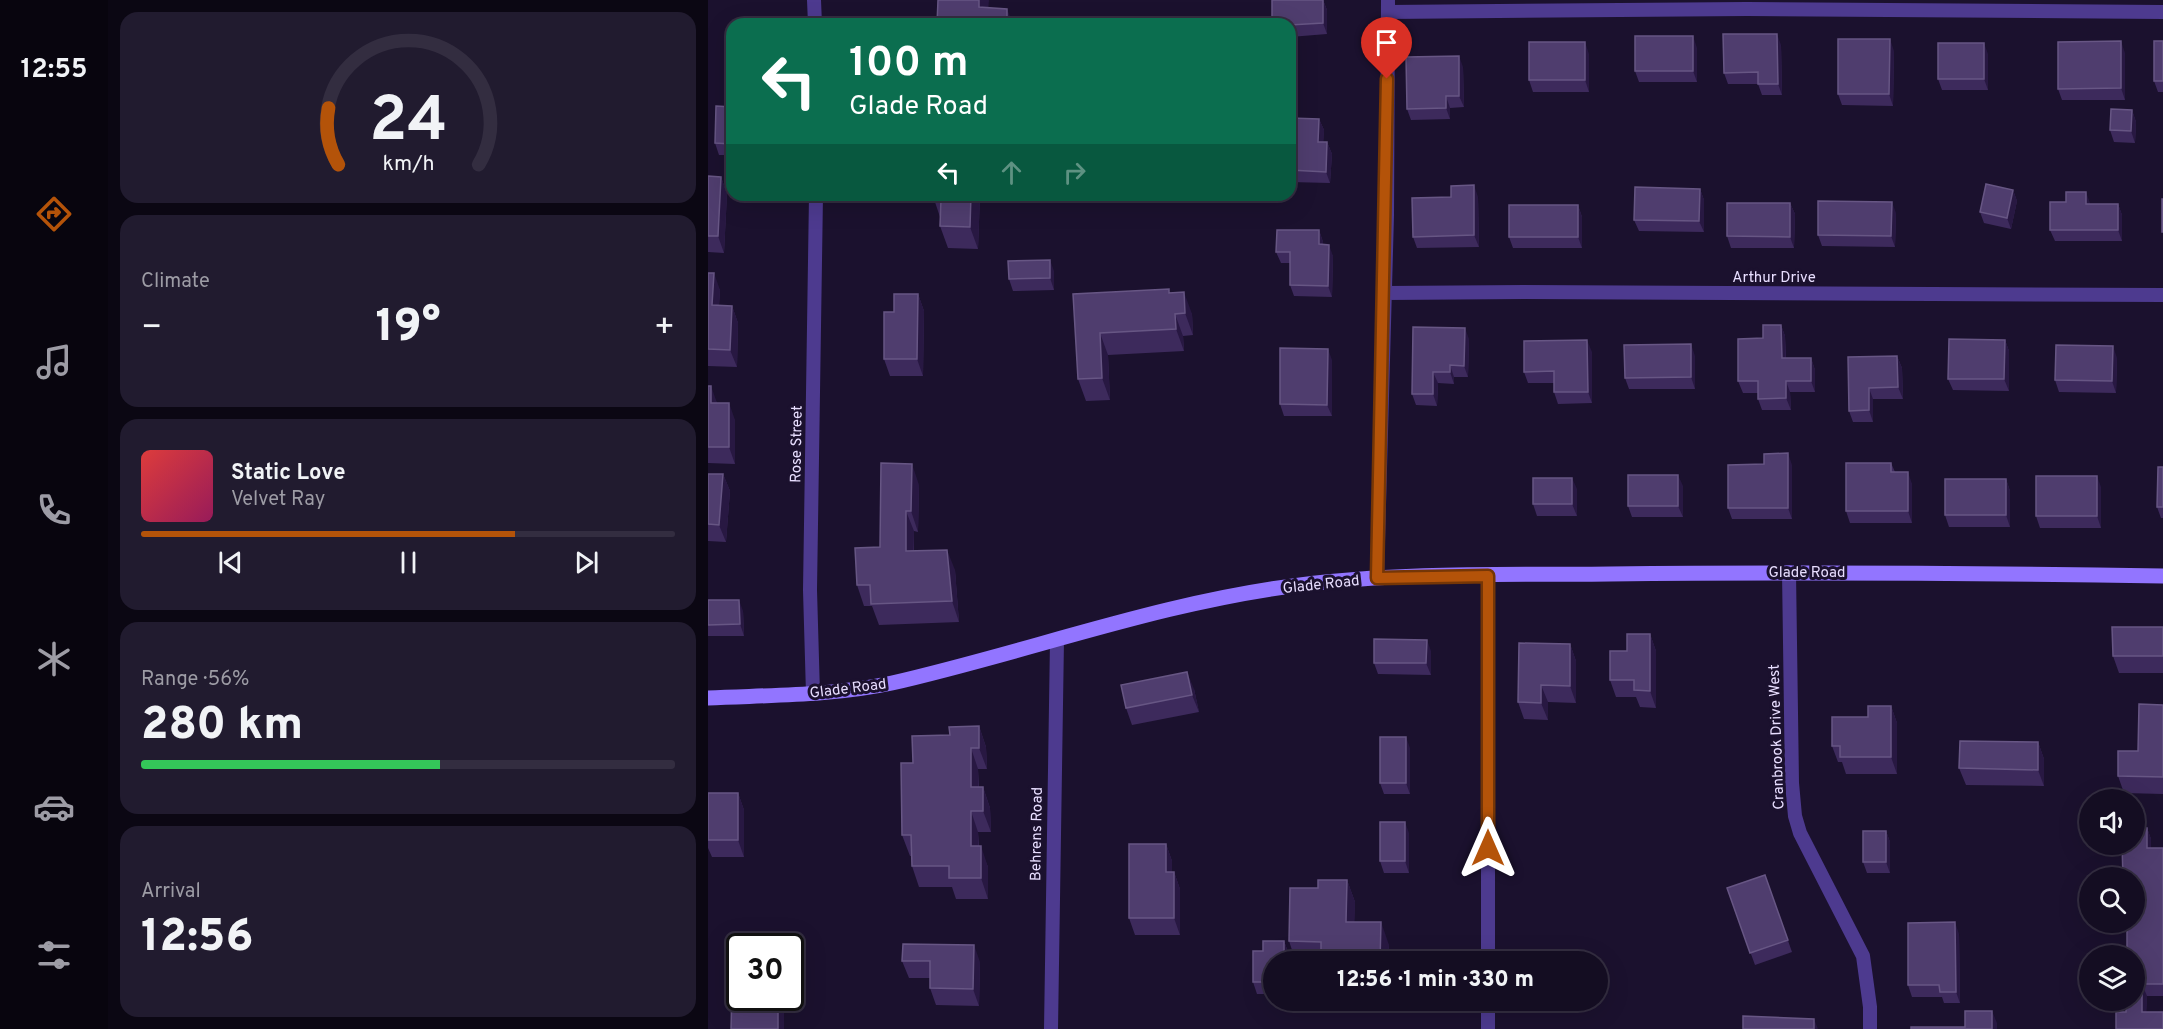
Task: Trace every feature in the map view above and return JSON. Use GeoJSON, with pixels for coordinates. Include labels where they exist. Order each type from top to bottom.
{"type":"FeatureCollection","features":[{"type":"Feature","properties":{"kind":"main road","name":"Glade Road"},"geometry":{"type":"LineString","coordinates":[[708,698],[813,694],[888,684],[1245,593],[1301,584],[1377,578],[1789,572],[2163,576]]}},
{"type":"Feature","properties":{"kind":"street"},"geometry":{"type":"LineString","coordinates":[[814,0],[815,18]]}},
{"type":"Feature","properties":{"kind":"street"},"geometry":{"type":"LineString","coordinates":[[1377,578],[1385,293],[1388,6],[2163,12]]}},
{"type":"Feature","properties":{"kind":"street","name":"Rose Street"},"geometry":{"type":"LineString","coordinates":[[813,694],[810,590],[816,201]]}},
{"type":"Feature","properties":{"kind":"street","name":"Arthur Drive"},"geometry":{"type":"LineString","coordinates":[[1385,293],[2163,296]]}},
{"type":"Feature","properties":{"kind":"street","name":"Cranbrook Drive West"},"geometry":{"type":"LineString","coordinates":[[1789,572],[1792,783],[1795,816],[1800,833],[1863,956],[1870,1007],[1870,1029]]}},
{"type":"Feature","properties":{"kind":"street"},"geometry":{"type":"LineString","coordinates":[[1488,576],[1488,951]]}},
{"type":"Feature","properties":{"kind":"street","name":"Behrens Road"},"geometry":{"type":"LineString","coordinates":[[1051,1029],[1057,640]]}},
{"type":"Feature","properties":{"kind":"street"},"geometry":{"type":"LineString","coordinates":[[1488,1011],[1488,1029]]}},
{"type":"Feature","properties":{"kind":"building"},"geometry":{"type":"Polygon","coordinates":[[[938,0],[979,0],[979,7],[1007,9],[1007,18],[937,18],[938,0]]]}},
{"type":"Feature","properties":{"kind":"building"},"geometry":{"type":"Polygon","coordinates":[[[1272,0],[1323,0],[1323,23],[1296,25],[1296,18],[1272,18],[1272,0]]]}},
{"type":"Feature","properties":{"kind":"building"},"geometry":{"type":"Polygon","coordinates":[[[1723,34],[1777,34],[1778,84],[1758,84],[1758,72],[1724,73],[1723,34]]]}},
{"type":"Feature","properties":{"kind":"building"},"geometry":{"type":"Polygon","coordinates":[[[1635,36],[1693,36],[1693,71],[1635,71],[1635,36]]]}},
{"type":"Feature","properties":{"kind":"building"},"geometry":{"type":"Polygon","coordinates":[[[1838,39],[1890,39],[1889,94],[1838,94],[1838,39]]]}},
{"type":"Feature","properties":{"kind":"building"},"geometry":{"type":"Polygon","coordinates":[[[2121,41],[2121,88],[2058,89],[2058,42],[2121,41]]]}},
{"type":"Feature","properties":{"kind":"building"},"geometry":{"type":"Polygon","coordinates":[[[2154,41],[2163,41],[2163,81],[2154,81],[2154,41]]]}},
{"type":"Feature","properties":{"kind":"building"},"geometry":{"type":"Polygon","coordinates":[[[1529,42],[1585,42],[1585,80],[1529,80],[1529,42]]]}},
{"type":"Feature","properties":{"kind":"building"},"geometry":{"type":"Polygon","coordinates":[[[1938,43],[1984,43],[1984,79],[1938,79],[1938,43]]]}},
{"type":"Feature","properties":{"kind":"building"},"geometry":{"type":"Polygon","coordinates":[[[1459,56],[1459,96],[1446,96],[1446,108],[1407,109],[1406,57],[1459,56]]]}},
{"type":"Feature","properties":{"kind":"building"},"geometry":{"type":"Polygon","coordinates":[[[716,106],[726,107],[726,144],[715,143],[716,106]]]}},
{"type":"Feature","properties":{"kind":"building"},"geometry":{"type":"Polygon","coordinates":[[[2111,109],[2132,110],[2131,131],[2110,130],[2111,109]]]}},
{"type":"Feature","properties":{"kind":"building"},"geometry":{"type":"Polygon","coordinates":[[[1296,118],[1319,119],[1318,142],[1327,142],[1326,172],[1296,170],[1296,118]]]}},
{"type":"Feature","properties":{"kind":"building"},"geometry":{"type":"Polygon","coordinates":[[[708,176],[721,177],[718,236],[708,236],[708,176]]]}},
{"type":"Feature","properties":{"kind":"building"},"geometry":{"type":"Polygon","coordinates":[[[1986,184],[2013,190],[2007,218],[1980,212],[1986,184]]]}},
{"type":"Feature","properties":{"kind":"building"},"geometry":{"type":"Polygon","coordinates":[[[1474,185],[1474,235],[1413,237],[1412,198],[1451,197],[1451,186],[1474,185]]]}},
{"type":"Feature","properties":{"kind":"building"},"geometry":{"type":"Polygon","coordinates":[[[1635,187],[1700,189],[1699,221],[1634,220],[1635,187]]]}},
{"type":"Feature","properties":{"kind":"building"},"geometry":{"type":"Polygon","coordinates":[[[2066,192],[2086,192],[2086,204],[2118,204],[2118,230],[2050,230],[2050,202],[2066,202],[2066,192]]]}},
{"type":"Feature","properties":{"kind":"building"},"geometry":{"type":"Polygon","coordinates":[[[2163,199],[2163,232],[2162,232],[2163,199]]]}},
{"type":"Feature","properties":{"kind":"building"},"geometry":{"type":"Polygon","coordinates":[[[941,201],[971,201],[970,227],[940,226],[941,201]]]}},
{"type":"Feature","properties":{"kind":"building"},"geometry":{"type":"Polygon","coordinates":[[[1818,201],[1892,202],[1891,236],[1818,235],[1818,201]]]}},
{"type":"Feature","properties":{"kind":"building"},"geometry":{"type":"Polygon","coordinates":[[[1727,203],[1790,203],[1790,237],[1727,236],[1727,203]]]}},
{"type":"Feature","properties":{"kind":"building"},"geometry":{"type":"Polygon","coordinates":[[[1509,205],[1578,205],[1578,237],[1509,237],[1509,205]]]}},
{"type":"Feature","properties":{"kind":"building"},"geometry":{"type":"Polygon","coordinates":[[[1277,230],[1319,230],[1319,244],[1329,245],[1328,286],[1290,285],[1290,252],[1276,252],[1277,230]]]}},
{"type":"Feature","properties":{"kind":"building"},"geometry":{"type":"Polygon","coordinates":[[[1050,260],[1050,278],[1009,279],[1008,261],[1050,260]]]}},
{"type":"Feature","properties":{"kind":"building"},"geometry":{"type":"Polygon","coordinates":[[[708,273],[714,273],[712,305],[732,306],[730,350],[708,349],[708,273]]]}},
{"type":"Feature","properties":{"kind":"building"},"geometry":{"type":"Polygon","coordinates":[[[1169,289],[1169,293],[1184,292],[1185,313],[1175,314],[1176,329],[1100,333],[1102,378],[1078,379],[1073,294],[1169,289]]]}},
{"type":"Feature","properties":{"kind":"building"},"geometry":{"type":"Polygon","coordinates":[[[894,294],[918,294],[917,359],[884,359],[884,312],[894,312],[894,294]]]}},
{"type":"Feature","properties":{"kind":"building"},"geometry":{"type":"Polygon","coordinates":[[[1763,325],[1781,325],[1782,358],[1811,358],[1811,381],[1786,381],[1786,398],[1758,399],[1758,381],[1738,381],[1738,339],[1763,338],[1763,325]]]}},
{"type":"Feature","properties":{"kind":"building"},"geometry":{"type":"Polygon","coordinates":[[[1413,327],[1465,328],[1464,366],[1450,365],[1450,372],[1433,372],[1433,394],[1412,394],[1413,327]]]}},
{"type":"Feature","properties":{"kind":"building"},"geometry":{"type":"Polygon","coordinates":[[[1949,339],[2005,340],[2004,379],[1948,379],[1949,339]]]}},
{"type":"Feature","properties":{"kind":"building"},"geometry":{"type":"Polygon","coordinates":[[[1587,340],[1588,392],[1554,392],[1554,371],[1524,372],[1524,341],[1587,340]]]}},
{"type":"Feature","properties":{"kind":"building"},"geometry":{"type":"Polygon","coordinates":[[[1691,344],[1691,377],[1625,378],[1624,345],[1691,344]]]}},
{"type":"Feature","properties":{"kind":"building"},"geometry":{"type":"Polygon","coordinates":[[[2056,345],[2113,346],[2112,381],[2055,380],[2056,345]]]}},
{"type":"Feature","properties":{"kind":"building"},"geometry":{"type":"Polygon","coordinates":[[[1280,348],[1328,349],[1327,405],[1280,404],[1280,348]]]}},
{"type":"Feature","properties":{"kind":"building"},"geometry":{"type":"Polygon","coordinates":[[[1897,356],[1898,387],[1869,388],[1869,410],[1849,411],[1848,357],[1897,356]]]}},
{"type":"Feature","properties":{"kind":"building"},"geometry":{"type":"Polygon","coordinates":[[[708,386],[711,386],[711,403],[729,403],[729,447],[708,447],[708,386]]]}},
{"type":"Feature","properties":{"kind":"building"},"geometry":{"type":"Polygon","coordinates":[[[1788,453],[1788,508],[1728,508],[1728,465],[1764,464],[1764,454],[1788,453]]]}},
{"type":"Feature","properties":{"kind":"building"},"geometry":{"type":"Polygon","coordinates":[[[881,463],[912,464],[911,511],[906,511],[906,551],[947,550],[952,601],[871,604],[870,585],[857,585],[855,548],[880,547],[881,463]]]}},
{"type":"Feature","properties":{"kind":"building"},"geometry":{"type":"Polygon","coordinates":[[[1846,463],[1891,463],[1891,472],[1908,472],[1908,511],[1846,511],[1846,463]]]}},
{"type":"Feature","properties":{"kind":"building"},"geometry":{"type":"Polygon","coordinates":[[[2158,467],[2163,467],[2163,507],[2157,507],[2158,467]]]}},
{"type":"Feature","properties":{"kind":"building"},"geometry":{"type":"Polygon","coordinates":[[[708,474],[723,474],[719,525],[708,524],[708,474]]]}},
{"type":"Feature","properties":{"kind":"building"},"geometry":{"type":"Polygon","coordinates":[[[1628,475],[1678,475],[1678,506],[1628,506],[1628,475]]]}},
{"type":"Feature","properties":{"kind":"building"},"geometry":{"type":"Polygon","coordinates":[[[2036,476],[2097,476],[2097,516],[2036,516],[2036,476]]]}},
{"type":"Feature","properties":{"kind":"building"},"geometry":{"type":"Polygon","coordinates":[[[1533,478],[1572,478],[1572,504],[1533,504],[1533,478]]]}},
{"type":"Feature","properties":{"kind":"building"},"geometry":{"type":"Polygon","coordinates":[[[1945,479],[2006,479],[2006,515],[1945,515],[1945,479]]]}},
{"type":"Feature","properties":{"kind":"building"},"geometry":{"type":"Polygon","coordinates":[[[708,600],[739,600],[740,624],[708,625],[708,600]]]}},
{"type":"Feature","properties":{"kind":"building"},"geometry":{"type":"Polygon","coordinates":[[[2112,627],[2163,627],[2163,656],[2113,656],[2112,627]]]}},
{"type":"Feature","properties":{"kind":"building"},"geometry":{"type":"Polygon","coordinates":[[[1627,634],[1650,634],[1650,691],[1634,690],[1634,680],[1610,680],[1610,651],[1627,651],[1627,634]]]}},
{"type":"Feature","properties":{"kind":"building"},"geometry":{"type":"Polygon","coordinates":[[[1374,639],[1427,640],[1426,663],[1374,663],[1374,639]]]}},
{"type":"Feature","properties":{"kind":"building"},"geometry":{"type":"Polygon","coordinates":[[[1519,643],[1570,644],[1570,686],[1541,685],[1541,703],[1518,702],[1519,643]]]}},
{"type":"Feature","properties":{"kind":"building"},"geometry":{"type":"Polygon","coordinates":[[[1187,672],[1192,695],[1126,708],[1121,685],[1187,672]]]}},
{"type":"Feature","properties":{"kind":"building"},"geometry":{"type":"Polygon","coordinates":[[[2139,704],[2163,705],[2163,777],[2118,776],[2118,751],[2138,751],[2139,704]]]}},
{"type":"Feature","properties":{"kind":"building"},"geometry":{"type":"Polygon","coordinates":[[[1868,706],[1891,706],[1891,757],[1840,757],[1840,746],[1832,746],[1832,717],[1868,717],[1868,706]]]}},
{"type":"Feature","properties":{"kind":"building"},"geometry":{"type":"Polygon","coordinates":[[[979,726],[979,748],[971,748],[971,787],[983,787],[983,811],[971,811],[971,846],[981,846],[981,878],[949,878],[949,866],[912,866],[911,835],[902,835],[901,763],[913,763],[912,736],[950,735],[949,727],[979,726]]]}},
{"type":"Feature","properties":{"kind":"building"},"geometry":{"type":"Polygon","coordinates":[[[1380,737],[1406,737],[1406,783],[1380,783],[1380,737]]]}},
{"type":"Feature","properties":{"kind":"building"},"geometry":{"type":"Polygon","coordinates":[[[1960,741],[2038,742],[2038,770],[1959,768],[1960,741]]]}},
{"type":"Feature","properties":{"kind":"building"},"geometry":{"type":"Polygon","coordinates":[[[708,793],[738,793],[738,840],[708,840],[708,793]]]}},
{"type":"Feature","properties":{"kind":"building"},"geometry":{"type":"Polygon","coordinates":[[[1380,822],[1405,822],[1405,861],[1380,861],[1380,822]]]}},
{"type":"Feature","properties":{"kind":"building"},"geometry":{"type":"Polygon","coordinates":[[[2145,828],[2147,828],[2147,848],[2163,848],[2163,984],[2145,984],[2145,945],[2127,945],[2127,933],[2145,933],[2145,867],[2123,867],[2122,855],[2145,855],[2145,828]]]}},
{"type":"Feature","properties":{"kind":"building"},"geometry":{"type":"Polygon","coordinates":[[[1863,831],[1886,831],[1886,862],[1863,862],[1863,831]]]}},
{"type":"Feature","properties":{"kind":"building"},"geometry":{"type":"Polygon","coordinates":[[[1129,844],[1166,844],[1166,872],[1174,872],[1174,918],[1129,918],[1129,844]]]}},
{"type":"Feature","properties":{"kind":"building"},"geometry":{"type":"Polygon","coordinates":[[[1765,875],[1788,940],[1750,953],[1727,888],[1765,875]]]}},
{"type":"Feature","properties":{"kind":"building"},"geometry":{"type":"Polygon","coordinates":[[[1318,880],[1347,880],[1346,922],[1381,922],[1380,951],[1321,951],[1321,942],[1289,941],[1290,888],[1318,888],[1318,880]]]}},
{"type":"Feature","properties":{"kind":"building"},"geometry":{"type":"Polygon","coordinates":[[[1955,922],[1956,992],[1940,992],[1939,985],[1908,985],[1908,923],[1955,922]]]}},
{"type":"Feature","properties":{"kind":"building"},"geometry":{"type":"Polygon","coordinates":[[[1263,941],[1284,941],[1284,951],[1263,951],[1263,941]]]}},
{"type":"Feature","properties":{"kind":"building"},"geometry":{"type":"Polygon","coordinates":[[[903,944],[974,945],[973,989],[930,988],[930,961],[902,961],[903,944]]]}},
{"type":"Feature","properties":{"kind":"building"},"geometry":{"type":"Polygon","coordinates":[[[1253,951],[1263,951],[1263,982],[1253,982],[1253,951]]]}},
{"type":"Feature","properties":{"kind":"building"},"geometry":{"type":"Polygon","coordinates":[[[731,1011],[778,1011],[778,1029],[731,1029],[731,1011]]]}},
{"type":"Feature","properties":{"kind":"building"},"geometry":{"type":"Polygon","coordinates":[[[1965,1011],[1992,1011],[1992,1029],[1911,1029],[1911,1027],[1965,1027],[1965,1011]]]}},
{"type":"Feature","properties":{"kind":"building"},"geometry":{"type":"Polygon","coordinates":[[[2116,1012],[2163,1012],[2163,1029],[2116,1029],[2116,1012]]]}},
{"type":"Feature","properties":{"kind":"building"},"geometry":{"type":"Polygon","coordinates":[[[1743,1016],[1814,1019],[1814,1029],[1743,1029],[1743,1016]]]}},
{"type":"Feature","properties":{"kind":"route"},"geometry":{"type":"LineString","coordinates":[[1387,79],[1387,215],[1377,578],[1488,576],[1488,848]]}}]}
